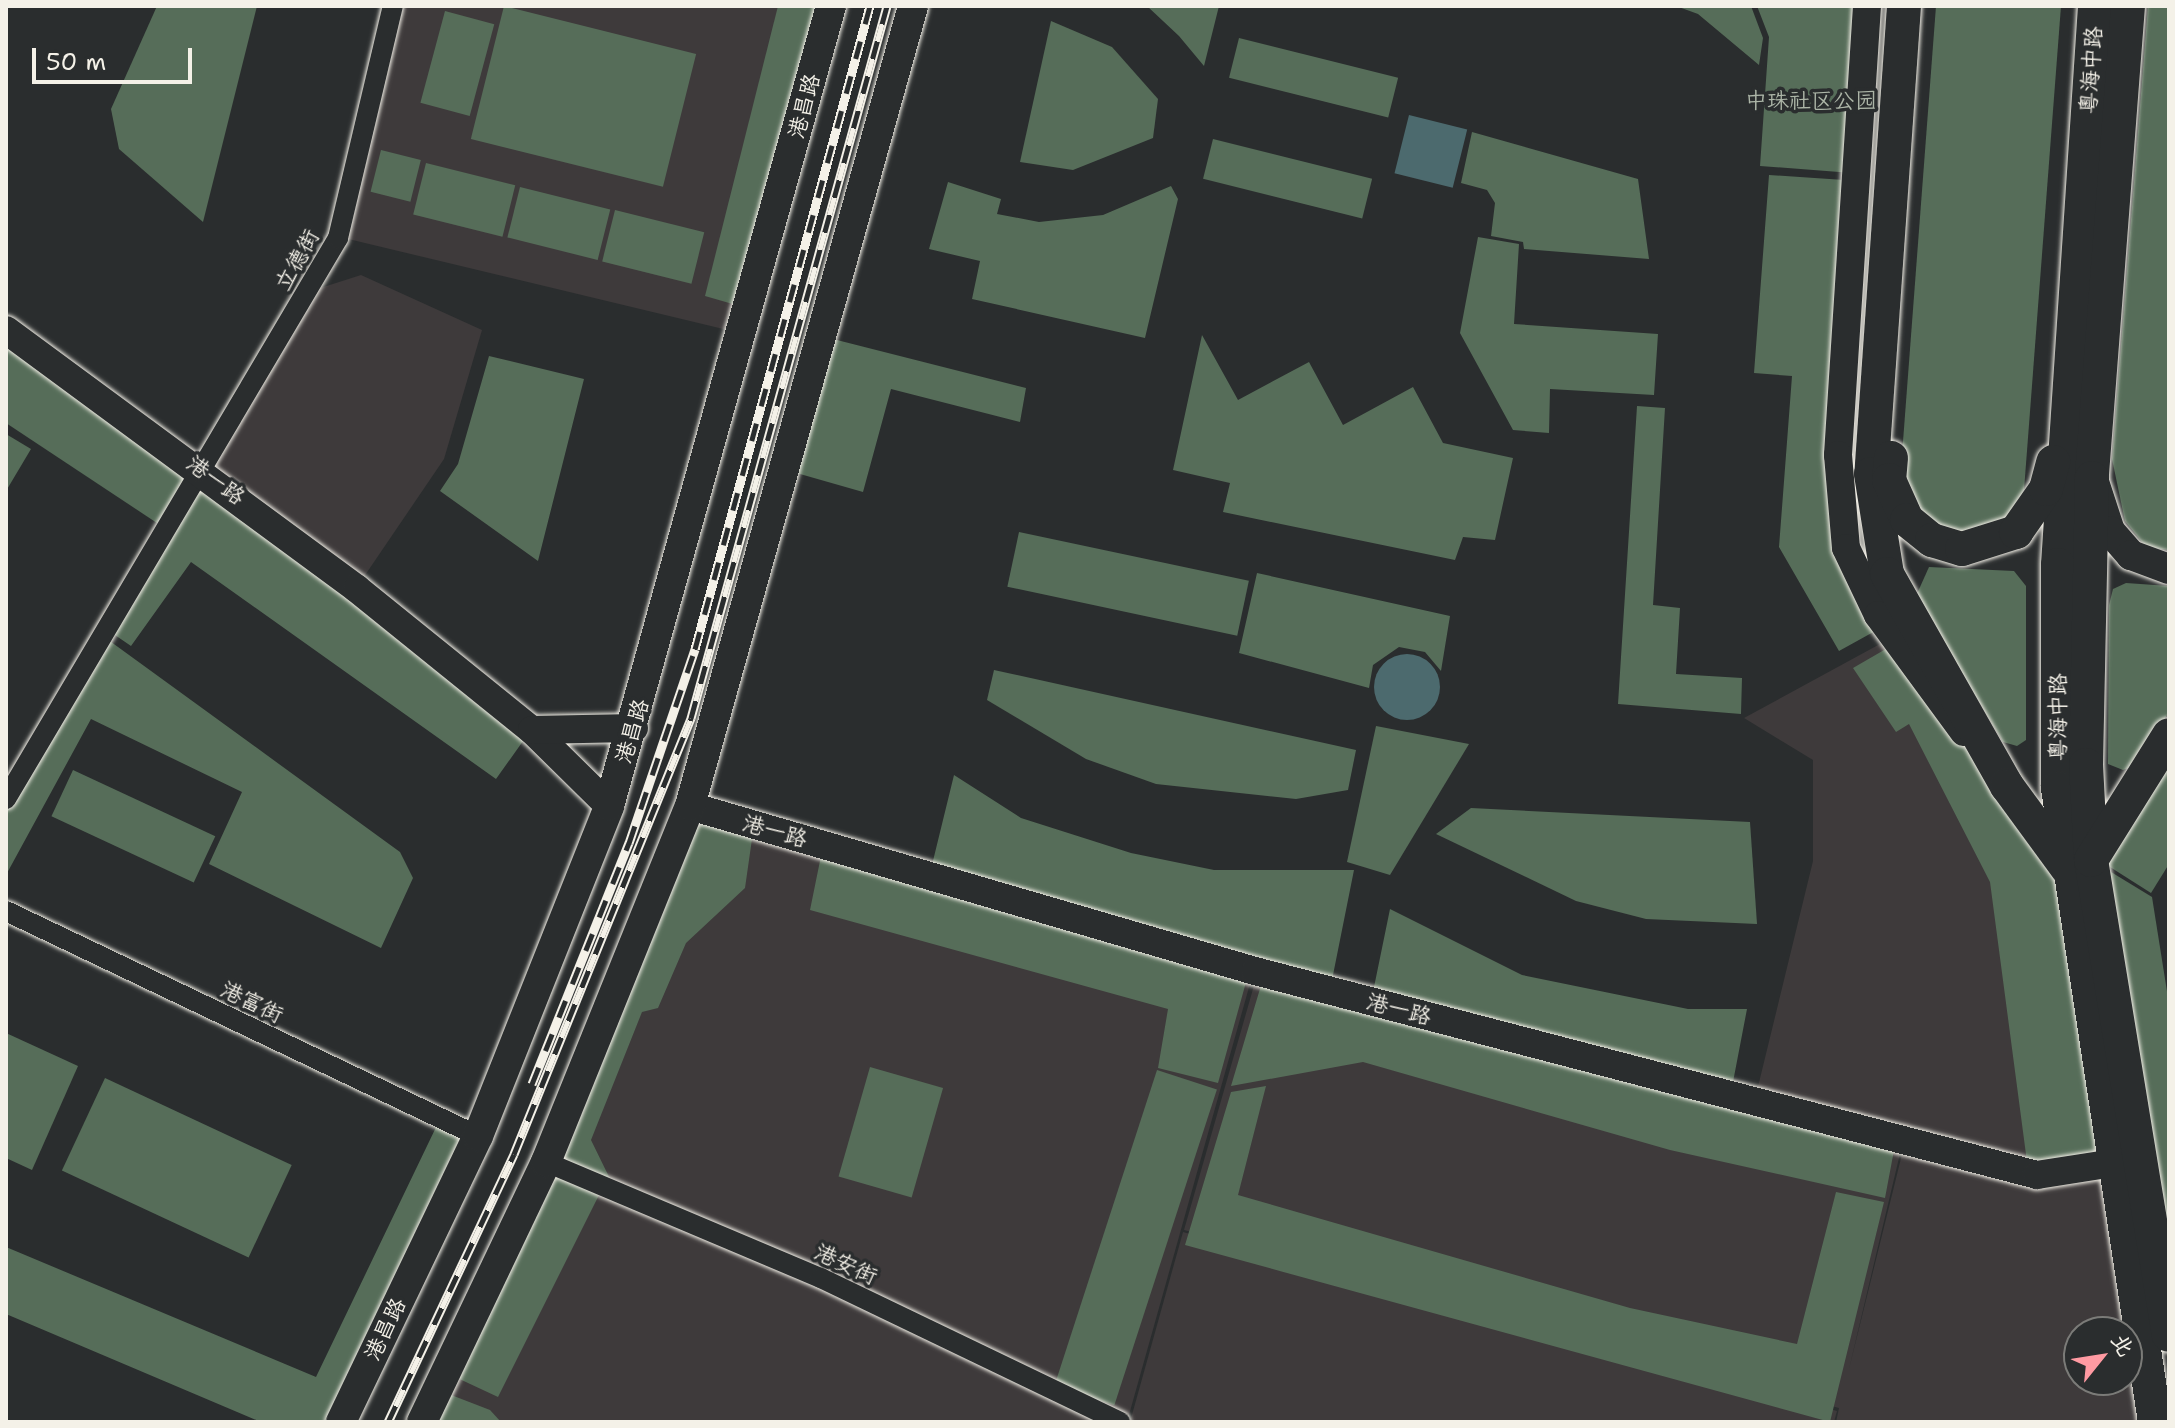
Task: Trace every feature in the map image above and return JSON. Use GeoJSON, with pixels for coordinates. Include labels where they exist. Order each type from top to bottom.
{"type":"FeatureCollection","features":[{"type":"Feature","properties":{"kind":"highway"},"geometry":{"type":"LineString","coordinates":[[1904,6],[1871,474],[1887,574],[2007,786],[2081,867],[2169,735]]}},
{"type":"Feature","properties":{"kind":"highway"},"geometry":{"type":"LineString","coordinates":[[1925,6],[1889,480],[1907,520],[1932,540],[1962,549],[2016,532],[2046,489],[2067,407]]}},
{"type":"Feature","properties":{"kind":"highway","name":"粤海中路"},"geometry":{"type":"LineString","coordinates":[[2095,6],[2067,407],[2058,788],[2081,867],[2169,1335]]}},
{"type":"Feature","properties":{"kind":"highway","name":"粤海中路"},"geometry":{"type":"LineString","coordinates":[[2128,6],[2092,478],[2081,867],[2114,1163],[2155,1422]]}},
{"type":"Feature","properties":{"kind":"main road","name":"港昌路"},"geometry":{"type":"LineString","coordinates":[[341,1422],[478,1136],[609,806],[634,728],[831,6]]}},
{"type":"Feature","properties":{"kind":"main road"},"geometry":{"type":"LineString","coordinates":[[422,1422],[546,1162],[690,806],[913,6]]}},
{"type":"Feature","properties":{"kind":"main road"},"geometry":{"type":"LineString","coordinates":[[2092,478],[2110,531],[2131,555],[2169,569]]}},
{"type":"Feature","properties":{"kind":"street","name":"立德街"},"geometry":{"type":"LineString","coordinates":[[203,469],[338,238],[393,6]]}},
{"type":"Feature","properties":{"kind":"street"},"geometry":{"type":"LineString","coordinates":[[1867,6],[1838,455],[1846,548],[1878,615],[2007,786]]}},
{"type":"Feature","properties":{"kind":"street","name":"港一路"},"geometry":{"type":"LineString","coordinates":[[6,330],[203,469],[532,730],[609,806]]}},
{"type":"Feature","properties":{"kind":"street"},"geometry":{"type":"LineString","coordinates":[[6,799],[203,469]]}},
{"type":"Feature","properties":{"kind":"street"},"geometry":{"type":"LineString","coordinates":[[532,730],[634,728]]}},
{"type":"Feature","properties":{"kind":"street","name":"港一路"},"geometry":{"type":"LineString","coordinates":[[690,806],[1255,971],[2037,1175],[2114,1163]]}},
{"type":"Feature","properties":{"kind":"street","name":"港富街"},"geometry":{"type":"LineString","coordinates":[[6,911],[478,1136]]}},
{"type":"Feature","properties":{"kind":"street","name":"港安街"},"geometry":{"type":"LineString","coordinates":[[546,1162],[821,1278],[1120,1422]]}},
{"type":"Feature","properties":{"kind":"shaded area"},"geometry":{"type":"Polygon","coordinates":[[[395,6],[828,6],[740,333],[340,237],[395,6]]]}},
{"type":"Feature","properties":{"kind":"shaded area"},"geometry":{"type":"Polygon","coordinates":[[[361,275],[482,330],[444,459],[357,587],[205,468],[311,291],[361,275]]]}},
{"type":"Feature","properties":{"kind":"shaded area"},"geometry":{"type":"Polygon","coordinates":[[[1891,638],[2006,787],[2037,1171],[1755,1099],[1813,861],[1813,760],[1744,718],[1891,638]]]}},
{"type":"Feature","properties":{"kind":"shaded area"},"geometry":{"type":"Polygon","coordinates":[[[691,809],[1253,973],[1127,1422],[548,1161],[691,809]]]}},
{"type":"Feature","properties":{"kind":"shaded area"},"geometry":{"type":"Polygon","coordinates":[[[1257,975],[1903,1141],[1849,1369],[1905,1142],[2038,1177],[2112,1166],[2135,1316],[2063,1316],[2063,1396],[2143,1396],[2143,1364],[2152,1422],[1836,1422],[1839,1408],[1184,1230],[1257,975]]]}},
{"type":"Feature","properties":{"kind":"shaded area"},"geometry":{"type":"Polygon","coordinates":[[[547,1164],[1117,1422],[430,1422],[547,1164]]]}},
{"type":"Feature","properties":{"kind":"shaded area"},"geometry":{"type":"Polygon","coordinates":[[[1183,1232],[1837,1411],[1834,1422],[1130,1422],[1183,1232]]]}},
{"type":"Feature","properties":{"kind":"green space"},"geometry":{"type":"Polygon","coordinates":[[[157,6],[257,6],[203,222],[119,149],[111,109],[157,6]]]}},
{"type":"Feature","properties":{"kind":"green space"},"geometry":{"type":"Polygon","coordinates":[[[504,6],[696,54],[663,187],[471,139],[504,6]]]}},
{"type":"Feature","properties":{"kind":"green space"},"geometry":{"type":"Polygon","coordinates":[[[778,6],[824,6],[743,307],[705,296],[778,6]]]}},
{"type":"Feature","properties":{"kind":"green space"},"geometry":{"type":"Polygon","coordinates":[[[1147,6],[1219,6],[1204,66],[1179,36],[1147,6]]]}},
{"type":"Feature","properties":{"kind":"green space"},"geometry":{"type":"Polygon","coordinates":[[[1676,6],[1751,6],[1763,38],[1759,65],[1698,14],[1676,6]]]}},
{"type":"Feature","properties":{"kind":"green space","name":"中珠社区公园"},"geometry":{"type":"Polygon","coordinates":[[[1757,6],[1864,6],[1852,173],[1760,166],[1769,37],[1757,6]]]}},
{"type":"Feature","properties":{"kind":"green space"},"geometry":{"type":"Polygon","coordinates":[[[1936,6],[2061,6],[2024,490],[2006,522],[1964,534],[1921,519],[1900,481],[1936,6]]]}},
{"type":"Feature","properties":{"kind":"green space"},"geometry":{"type":"Polygon","coordinates":[[[2148,6],[2169,6],[2169,550],[2146,547],[2125,521],[2112,459],[2148,6]]]}},
{"type":"Feature","properties":{"kind":"green space"},"geometry":{"type":"Polygon","coordinates":[[[445,11],[494,24],[470,116],[420,103],[445,11]]]}},
{"type":"Feature","properties":{"kind":"green space"},"geometry":{"type":"Polygon","coordinates":[[[1051,21],[1112,47],[1158,99],[1153,138],[1073,170],[1020,162],[1051,21]]]}},
{"type":"Feature","properties":{"kind":"green space"},"geometry":{"type":"Polygon","coordinates":[[[1239,38],[1398,78],[1388,117],[1229,78],[1239,38]]]}},
{"type":"Feature","properties":{"kind":"green space"},"geometry":{"type":"Polygon","coordinates":[[[1472,132],[1638,179],[1649,259],[1524,249],[1523,242],[1491,236],[1495,203],[1487,190],[1461,183],[1472,132]]]}},
{"type":"Feature","properties":{"kind":"green space"},"geometry":{"type":"Polygon","coordinates":[[[1213,139],[1372,179],[1362,218],[1203,179],[1213,139]]]}},
{"type":"Feature","properties":{"kind":"green space"},"geometry":{"type":"Polygon","coordinates":[[[381,150],[421,160],[410,202],[371,192],[381,150]]]}},
{"type":"Feature","properties":{"kind":"green space"},"geometry":{"type":"Polygon","coordinates":[[[426,163],[515,185],[502,237],[413,214],[426,163]]]}},
{"type":"Feature","properties":{"kind":"green space"},"geometry":{"type":"Polygon","coordinates":[[[1769,175],[1844,180],[1829,454],[1877,630],[1839,651],[1779,547],[1792,376],[1754,373],[1769,175]]]}},
{"type":"Feature","properties":{"kind":"green space"},"geometry":{"type":"Polygon","coordinates":[[[948,182],[1001,199],[997,214],[1039,222],[1103,215],[1171,186],[1178,199],[1145,338],[972,299],[980,261],[929,249],[948,182]]]}},
{"type":"Feature","properties":{"kind":"green space"},"geometry":{"type":"Polygon","coordinates":[[[520,187],[610,209],[598,260],[507,237],[520,187]]]}},
{"type":"Feature","properties":{"kind":"green space"},"geometry":{"type":"Polygon","coordinates":[[[615,210],[704,232],[691,284],[602,261],[615,210]]]}},
{"type":"Feature","properties":{"kind":"green space"},"geometry":{"type":"Polygon","coordinates":[[[1478,237],[1519,244],[1514,324],[1658,334],[1654,395],[1550,389],[1549,433],[1513,430],[1460,333],[1478,237]]]}},
{"type":"Feature","properties":{"kind":"green space"},"geometry":{"type":"Polygon","coordinates":[[[1202,335],[1238,400],[1309,362],[1343,425],[1413,387],[1443,443],[1513,458],[1495,540],[1463,537],[1455,560],[1223,512],[1230,483],[1173,470],[1202,335]]]}},
{"type":"Feature","properties":{"kind":"green space"},"geometry":{"type":"Polygon","coordinates":[[[6,336],[195,468],[160,525],[6,423],[6,336]]]}},
{"type":"Feature","properties":{"kind":"green space"},"geometry":{"type":"Polygon","coordinates":[[[829,338],[1026,388],[1020,422],[891,389],[863,492],[793,472],[829,338]]]}},
{"type":"Feature","properties":{"kind":"green space"},"geometry":{"type":"Polygon","coordinates":[[[489,356],[584,379],[538,561],[440,491],[458,464],[489,356]]]}},
{"type":"Feature","properties":{"kind":"green space"},"geometry":{"type":"Polygon","coordinates":[[[1637,406],[1665,408],[1653,605],[1680,608],[1676,674],[1742,678],[1741,714],[1618,704],[1637,406]]]}},
{"type":"Feature","properties":{"kind":"green space"},"geometry":{"type":"Polygon","coordinates":[[[6,434],[31,449],[6,491],[6,434]]]}},
{"type":"Feature","properties":{"kind":"green space"},"geometry":{"type":"Polygon","coordinates":[[[205,477],[528,734],[496,779],[191,562],[131,646],[112,633],[205,477]]]}},
{"type":"Feature","properties":{"kind":"green space"},"geometry":{"type":"Polygon","coordinates":[[[1019,532],[1249,581],[1237,636],[1007,587],[1019,532]]]}},
{"type":"Feature","properties":{"kind":"green space"},"geometry":{"type":"Polygon","coordinates":[[[1929,567],[2014,571],[2026,586],[2026,740],[2017,746],[2003,742],[1916,596],[1929,567]]]}},
{"type":"Feature","properties":{"kind":"green space"},"geometry":{"type":"Polygon","coordinates":[[[1257,573],[1450,616],[1441,671],[1425,652],[1399,647],[1373,665],[1369,688],[1239,653],[1257,573]]]}},
{"type":"Feature","properties":{"kind":"green space"},"geometry":{"type":"Polygon","coordinates":[[[2126,583],[2169,586],[2169,712],[2134,766],[2123,770],[2108,764],[2109,605],[2113,589],[2126,583]]]}},
{"type":"Feature","properties":{"kind":"green space"},"geometry":{"type":"Polygon","coordinates":[[[107,639],[400,852],[413,878],[381,948],[209,864],[242,792],[91,719],[6,875],[6,810],[107,639]]]}},
{"type":"Feature","properties":{"kind":"green space"},"geometry":{"type":"Polygon","coordinates":[[[1891,646],[2065,876],[2106,1155],[2027,1162],[1990,882],[1909,724],[1896,732],[1853,668],[1891,646]]]}},
{"type":"Feature","properties":{"kind":"green space"},"geometry":{"type":"Polygon","coordinates":[[[994,670],[1356,750],[1348,790],[1296,799],[1156,784],[1086,759],[987,700],[994,670]]]}},
{"type":"Feature","properties":{"kind":"green space"},"geometry":{"type":"Polygon","coordinates":[[[1376,726],[1469,744],[1390,875],[1347,862],[1376,726]]]}},
{"type":"Feature","properties":{"kind":"green space"},"geometry":{"type":"Polygon","coordinates":[[[2169,735],[2169,864],[2151,893],[2099,860],[2169,735]]]}},
{"type":"Feature","properties":{"kind":"green space"},"geometry":{"type":"Polygon","coordinates":[[[73,770],[215,836],[194,883],[51,816],[73,770]]]}},
{"type":"Feature","properties":{"kind":"green space"},"geometry":{"type":"Polygon","coordinates":[[[954,775],[1021,818],[1131,853],[1214,870],[1354,870],[1331,985],[931,869],[954,775]]]}},
{"type":"Feature","properties":{"kind":"green space"},"geometry":{"type":"Polygon","coordinates":[[[1471,808],[1750,822],[1757,924],[1646,919],[1576,901],[1436,834],[1471,808]]]}},
{"type":"Feature","properties":{"kind":"green space"},"geometry":{"type":"Polygon","coordinates":[[[692,814],[753,832],[745,888],[686,943],[658,1008],[642,1012],[591,1140],[613,1185],[552,1159],[692,814]]]}},
{"type":"Feature","properties":{"kind":"green space"},"geometry":{"type":"Polygon","coordinates":[[[822,851],[1248,975],[1218,1083],[1158,1068],[1168,1009],[810,910],[822,851]]]}},
{"type":"Feature","properties":{"kind":"green space"},"geometry":{"type":"Polygon","coordinates":[[[2093,861],[2152,897],[2169,1004],[2169,1335],[2093,861]]]}},
{"type":"Feature","properties":{"kind":"green space"},"geometry":{"type":"Polygon","coordinates":[[[1390,909],[1522,975],[1688,1009],[1747,1009],[1733,1082],[1373,992],[1390,909]]]}},
{"type":"Feature","properties":{"kind":"green space"},"geometry":{"type":"Polygon","coordinates":[[[1262,982],[1895,1145],[1885,1198],[1670,1150],[1363,1062],[1231,1086],[1262,982]]]}},
{"type":"Feature","properties":{"kind":"green space"},"geometry":{"type":"Polygon","coordinates":[[[6,1033],[78,1066],[32,1170],[6,1158],[6,1033]]]}},
{"type":"Feature","properties":{"kind":"green space"},"geometry":{"type":"Polygon","coordinates":[[[870,1067],[943,1088],[912,1198],[839,1177],[870,1067]]]}},
{"type":"Feature","properties":{"kind":"green space"},"geometry":{"type":"Polygon","coordinates":[[[1157,1070],[1217,1089],[1114,1405],[1054,1386],[1157,1070]]]}},
{"type":"Feature","properties":{"kind":"green space"},"geometry":{"type":"Polygon","coordinates":[[[105,1078],[292,1165],[249,1258],[62,1170],[105,1078]]]}},
{"type":"Feature","properties":{"kind":"green space"},"geometry":{"type":"Polygon","coordinates":[[[1266,1086],[1238,1195],[1630,1308],[1797,1344],[1836,1192],[1884,1202],[1830,1422],[1185,1245],[1231,1092],[1266,1086]]]}},
{"type":"Feature","properties":{"kind":"green space"},"geometry":{"type":"Polygon","coordinates":[[[439,1121],[475,1138],[338,1422],[261,1422],[6,1314],[6,1247],[316,1377],[439,1121]]]}},
{"type":"Feature","properties":{"kind":"green space"},"geometry":{"type":"Polygon","coordinates":[[[548,1167],[601,1191],[498,1397],[453,1376],[548,1167]]]}},
{"type":"Feature","properties":{"kind":"green space"},"geometry":{"type":"Polygon","coordinates":[[[446,1393],[490,1410],[501,1422],[434,1422],[446,1393]]]}},
{"type":"Feature","properties":{"kind":"water"},"geometry":{"type":"Polygon","coordinates":[[[1409,115],[1467,130],[1453,188],[1394,173],[1409,115]]]}},
{"type":"Feature","properties":{"kind":"water"},"geometry":{"type":"Polygon","coordinates":[[[1401,654],[1413,654],[1425,659],[1435,669],[1440,687],[1438,700],[1425,715],[1413,720],[1401,720],[1389,715],[1379,705],[1374,693],[1374,681],[1379,669],[1389,659],[1401,654]]]}},
{"type":"Feature","properties":{"kind":"railway"},"geometry":{"type":"LineString","coordinates":[[532,1084],[629,843],[695,649],[870,6]]}},
{"type":"Feature","properties":{"kind":"railway"},"geometry":{"type":"LineString","coordinates":[[388,1422],[514,1154],[691,718],[887,6]]}}]}
